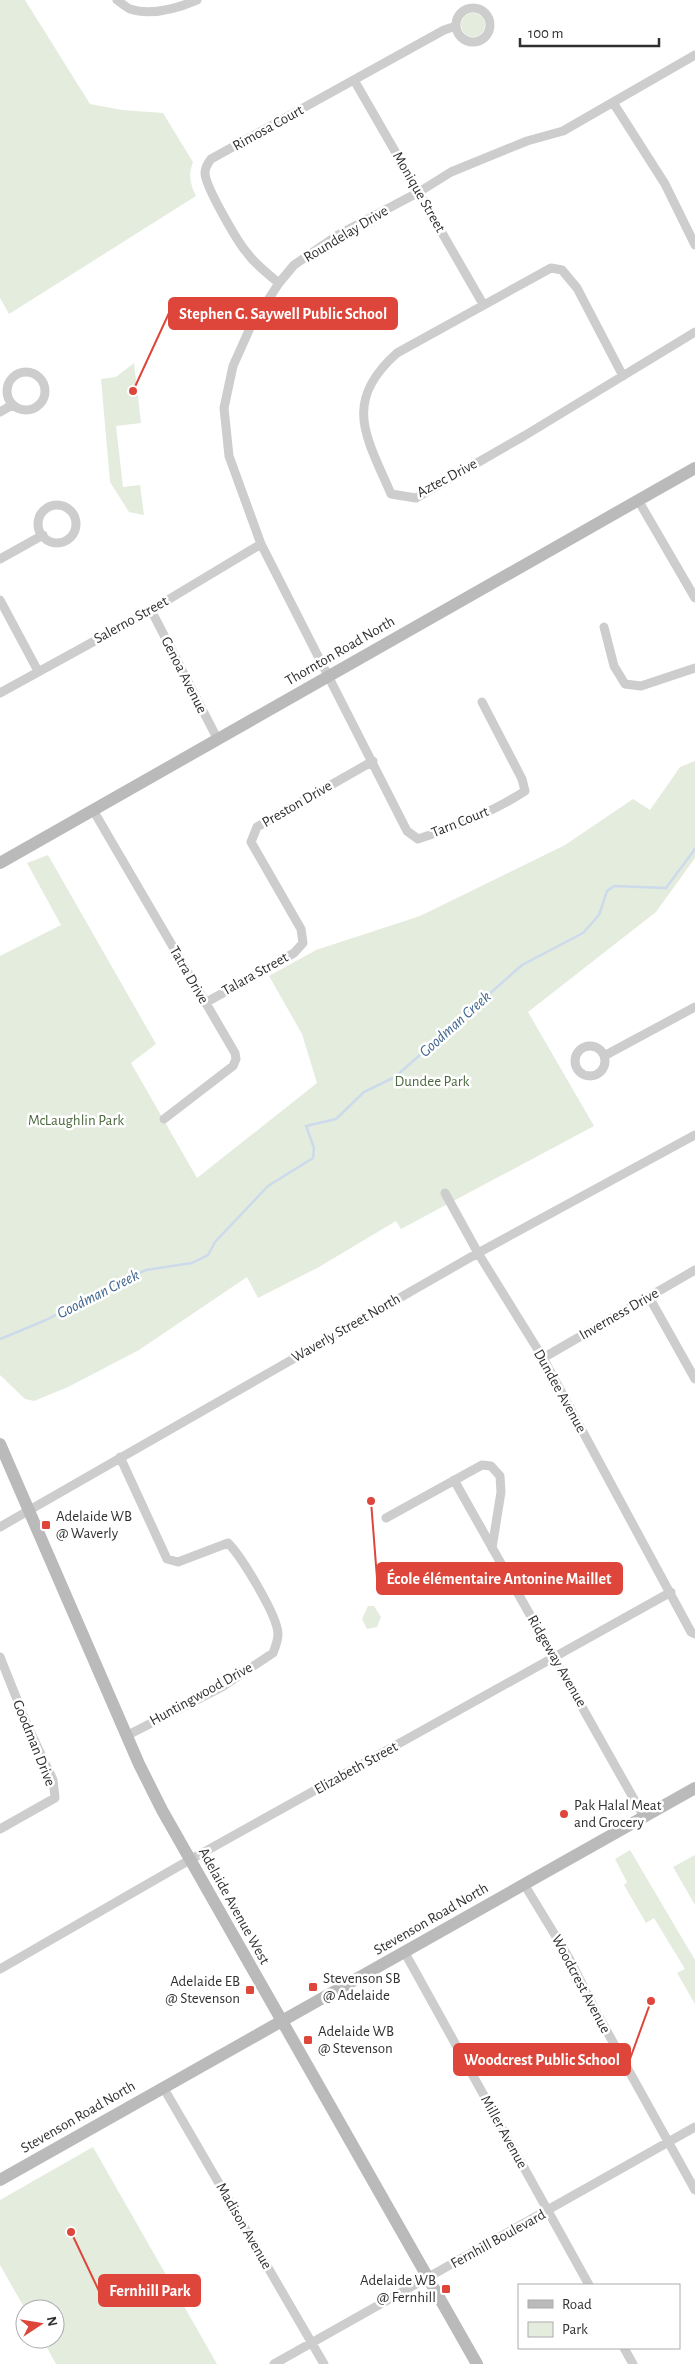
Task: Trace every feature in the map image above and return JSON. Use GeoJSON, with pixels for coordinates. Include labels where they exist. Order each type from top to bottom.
{"type":"FeatureCollection","features":[{"type":"Feature","properties":{"kind":"main road","name":"Thornton Road North"},"geometry":{"type":"LineString","coordinates":[[0,862],[695,468]]}},
{"type":"Feature","properties":{"kind":"main road","name":"Adelaide Avenue West"},"geometry":{"type":"LineString","coordinates":[[0,1444],[126,1736],[162,1810],[280,2021],[477,2364]]}},
{"type":"Feature","properties":{"kind":"main road","name":"Stevenson Road North"},"geometry":{"type":"LineString","coordinates":[[0,2180],[695,1788]]}},
{"type":"Feature","properties":{"kind":"street"},"geometry":{"type":"LineString","coordinates":[[117,0],[130,9],[156,11],[183,6],[197,0]]}},
{"type":"Feature","properties":{"kind":"street","name":"Rimosa Court"},"geometry":{"type":"LineString","coordinates":[[278,283],[248,255],[207,183],[205,172],[211,159],[444,30],[456,26]]}},
{"type":"Feature","properties":{"kind":"street","name":"Roundelay Drive"},"geometry":{"type":"LineString","coordinates":[[328,677],[261,544],[230,456],[224,408],[233,366],[250,328],[278,283],[294,265],[338,235],[419,192],[451,172],[527,141],[563,131],[614,104],[695,55]]}},
{"type":"Feature","properties":{"kind":"street","name":"Monique Street"},"geometry":{"type":"LineString","coordinates":[[354,80],[483,304]]}},
{"type":"Feature","properties":{"kind":"street"},"geometry":{"type":"LineString","coordinates":[[614,104],[665,184],[695,246]]}},
{"type":"Feature","properties":{"kind":"street"},"geometry":{"type":"LineString","coordinates":[[483,304],[551,268],[562,270],[577,288],[623,376]]}},
{"type":"Feature","properties":{"kind":"street","name":"Aztec Drive"},"geometry":{"type":"LineString","coordinates":[[483,304],[397,353],[379,369],[364,397],[363,412],[368,442],[391,494],[416,498],[524,436],[695,332]]}},
{"type":"Feature","properties":{"kind":"street"},"geometry":{"type":"LineString","coordinates":[[21,372],[32,372],[42,380],[45,388],[41,405],[30,411],[18,410],[12,404],[5,392],[10,378],[21,372]]}},
{"type":"Feature","properties":{"kind":"street"},"geometry":{"type":"LineString","coordinates":[[0,412],[12,404]]}},
{"type":"Feature","properties":{"kind":"street"},"geometry":{"type":"LineString","coordinates":[[638,500],[695,598]]}},
{"type":"Feature","properties":{"kind":"street"},"geometry":{"type":"LineString","coordinates":[[54,504],[67,507],[77,521],[74,534],[61,544],[47,541],[43,534],[37,527],[40,514],[54,504]]}},
{"type":"Feature","properties":{"kind":"street"},"geometry":{"type":"LineString","coordinates":[[0,559],[43,534]]}},
{"type":"Feature","properties":{"kind":"street","name":"Salerno Street"},"geometry":{"type":"LineString","coordinates":[[0,693],[151,610],[261,544]]}},
{"type":"Feature","properties":{"kind":"street"},"geometry":{"type":"LineString","coordinates":[[0,600],[38,671]]}},
{"type":"Feature","properties":{"kind":"street","name":"Genoa Avenue"},"geometry":{"type":"LineString","coordinates":[[151,610],[218,740]]}},
{"type":"Feature","properties":{"kind":"street"},"geometry":{"type":"LineString","coordinates":[[604,627],[614,666],[625,684],[641,686],[695,668]]}},
{"type":"Feature","properties":{"kind":"street","name":"Tarn Court"},"geometry":{"type":"LineString","coordinates":[[328,677],[373,761],[407,831],[418,838],[508,802],[525,791],[522,780],[482,702]]}},
{"type":"Feature","properties":{"kind":"street","name":"Preston Drive"},"geometry":{"type":"LineString","coordinates":[[303,943],[300,929],[251,842],[257,827],[373,761]]}},
{"type":"Feature","properties":{"kind":"street","name":"Tatra Drive"},"geometry":{"type":"LineString","coordinates":[[93,810],[235,1053],[235,1063],[164,1119]]}},
{"type":"Feature","properties":{"kind":"street","name":"Talara Street"},"geometry":{"type":"LineString","coordinates":[[205,1003],[294,953],[303,943]]}},
{"type":"Feature","properties":{"kind":"street"},"geometry":{"type":"LineString","coordinates":[[604,1056],[695,1007]]}},
{"type":"Feature","properties":{"kind":"street","name":"Waverly Street North"},"geometry":{"type":"LineString","coordinates":[[0,1527],[478,1253],[695,1136]]}},
{"type":"Feature","properties":{"kind":"street","name":"Dundee Avenue"},"geometry":{"type":"LineString","coordinates":[[444,1193],[478,1253],[543,1358],[671,1592]]}},
{"type":"Feature","properties":{"kind":"street","name":"Inverness Drive"},"geometry":{"type":"LineString","coordinates":[[543,1358],[695,1270]]}},
{"type":"Feature","properties":{"kind":"street"},"geometry":{"type":"LineString","coordinates":[[649,1297],[695,1379]]}},
{"type":"Feature","properties":{"kind":"street","name":"Huntingwood Drive"},"geometry":{"type":"LineString","coordinates":[[120,1457],[167,1558],[178,1562],[228,1543],[238,1554],[267,1605],[278,1634],[273,1653],[222,1687],[126,1736]]}},
{"type":"Feature","properties":{"kind":"street"},"geometry":{"type":"LineString","coordinates":[[386,1518],[482,1465],[491,1466],[500,1476],[501,1492],[492,1548]]}},
{"type":"Feature","properties":{"kind":"street","name":"Ridgeway Avenue"},"geometry":{"type":"LineString","coordinates":[[454,1480],[556,1657],[644,1816]]}},
{"type":"Feature","properties":{"kind":"street"},"geometry":{"type":"LineString","coordinates":[[671,1592],[691,1632],[695,1634]]}},
{"type":"Feature","properties":{"kind":"street","name":"Elizabeth Street"},"geometry":{"type":"LineString","coordinates":[[0,1969],[190,1860],[671,1592]]}},
{"type":"Feature","properties":{"kind":"street","name":"Goodman Drive"},"geometry":{"type":"LineString","coordinates":[[0,1657],[28,1727],[53,1780],[55,1798],[0,1829]]}},
{"type":"Feature","properties":{"kind":"street","name":"Woodcrest Avenue"},"geometry":{"type":"LineString","coordinates":[[524,1884],[569,1958],[599,2017],[695,2190]]}},
{"type":"Feature","properties":{"kind":"street","name":"Miller Avenue"},"geometry":{"type":"LineString","coordinates":[[405,1953],[588,2284]]}},
{"type":"Feature","properties":{"kind":"street","name":"Madison Avenue"},"geometry":{"type":"LineString","coordinates":[[163,2088],[324,2364]]}},
{"type":"Feature","properties":{"kind":"street","name":"Fernhill Boulevard"},"geometry":{"type":"LineString","coordinates":[[274,2364],[695,2126]]}},
{"type":"Feature","properties":{"kind":"street"},"geometry":{"type":"LineString","coordinates":[[625,2349],[633,2364]]}},
{"type":"Feature","properties":{"kind":"green space"},"geometry":{"type":"Polygon","coordinates":[[[0,0],[25,0],[90,104],[122,110],[163,113],[193,162],[190,179],[196,196],[9,314],[0,298],[0,0]]]}},
{"type":"Feature","properties":{"kind":"green space"},"geometry":{"type":"Polygon","coordinates":[[[473,13],[478,14],[484,20],[484,30],[478,36],[473,37],[468,36],[462,30],[461,25],[462,20],[468,14],[473,13]]]}},
{"type":"Feature","properties":{"kind":"green space"},"geometry":{"type":"Polygon","coordinates":[[[134,363],[141,423],[116,426],[123,487],[140,485],[144,515],[129,512],[110,482],[101,379],[116,377],[134,363]]]}},
{"type":"Feature","properties":{"kind":"green space"},"geometry":{"type":"Polygon","coordinates":[[[695,761],[695,858],[656,912],[528,1012],[594,1126],[401,1229],[396,1221],[319,1267],[258,1298],[247,1277],[139,1350],[68,1387],[34,1401],[25,1399],[0,1375],[0,956],[61,925],[27,863],[48,855],[156,1044],[131,1063],[197,1178],[317,1083],[302,1034],[269,976],[316,950],[420,916],[565,845],[633,799],[650,810],[680,767],[695,761]]]}},
{"type":"Feature","properties":{"kind":"green space"},"geometry":{"type":"Polygon","coordinates":[[[368,1606],[374,1606],[381,1617],[377,1627],[367,1629],[362,1619],[368,1606]]]}},
{"type":"Feature","properties":{"kind":"green space"},"geometry":{"type":"Polygon","coordinates":[[[630,1850],[695,1960],[695,2004],[677,1973],[685,1969],[654,1918],[646,1923],[624,1885],[627,1882],[615,1859],[630,1850]]]}},
{"type":"Feature","properties":{"kind":"green space"},"geometry":{"type":"Polygon","coordinates":[[[695,1855],[695,1905],[673,1867],[695,1855]]]}},
{"type":"Feature","properties":{"kind":"green space"},"geometry":{"type":"Polygon","coordinates":[[[93,2147],[217,2364],[56,2364],[48,2349],[65,2349],[65,2299],[19,2299],[0,2265],[0,2200],[93,2147]]]}},
{"type":"Feature","properties":{"kind":"waterway","name":"Goodman Creek"},"geometry":{"type":"LineString","coordinates":[[0,1339],[46,1320],[114,1284],[146,1270],[192,1263],[208,1255],[215,1242],[268,1186],[313,1158],[314,1148],[306,1126],[336,1119],[364,1092],[395,1077],[522,965],[583,933],[599,915],[607,891],[614,886],[666,888],[695,849]]}},
{"type":"Feature","properties":{"kind":"place","name":"Stephen G. Saywell Public School"},"geometry":{"type":"Point","coordinates":[133,391]}},
{"type":"Feature","properties":{"kind":"place","name":"École élémentaire Antonine Maillet"},"geometry":{"type":"Point","coordinates":[371,1501]}},
{"type":"Feature","properties":{"kind":"place","name":"Adelaide WB @ Waverly"},"geometry":{"type":"Point","coordinates":[46,1525]}},
{"type":"Feature","properties":{"kind":"place","name":"Pak Halal Meat and Grocery"},"geometry":{"type":"Point","coordinates":[564,1814]}},
{"type":"Feature","properties":{"kind":"place","name":"Stevenson SB @ Adelaide"},"geometry":{"type":"Point","coordinates":[313,1987]}},
{"type":"Feature","properties":{"kind":"place","name":"Adelaide EB @ Stevenson"},"geometry":{"type":"Point","coordinates":[250,1990]}},
{"type":"Feature","properties":{"kind":"place","name":"Woodcrest Public School"},"geometry":{"type":"Point","coordinates":[651,2001]}},
{"type":"Feature","properties":{"kind":"place","name":"Adelaide WB @ Stevenson"},"geometry":{"type":"Point","coordinates":[308,2040]}},
{"type":"Feature","properties":{"kind":"place","name":"Fernhill Park"},"geometry":{"type":"Point","coordinates":[71,2232]}},
{"type":"Feature","properties":{"kind":"place","name":"Adelaide WB @ Fernhill"},"geometry":{"type":"Point","coordinates":[446,2289]}},
{"type":"Feature","properties":{"kind":"park label","name":"Dundee Park"},"geometry":{"type":"Point","coordinates":[432,1081]}},
{"type":"Feature","properties":{"kind":"park label","name":"McLaughlin Park"},"geometry":{"type":"Point","coordinates":[76,1120]}}]}
